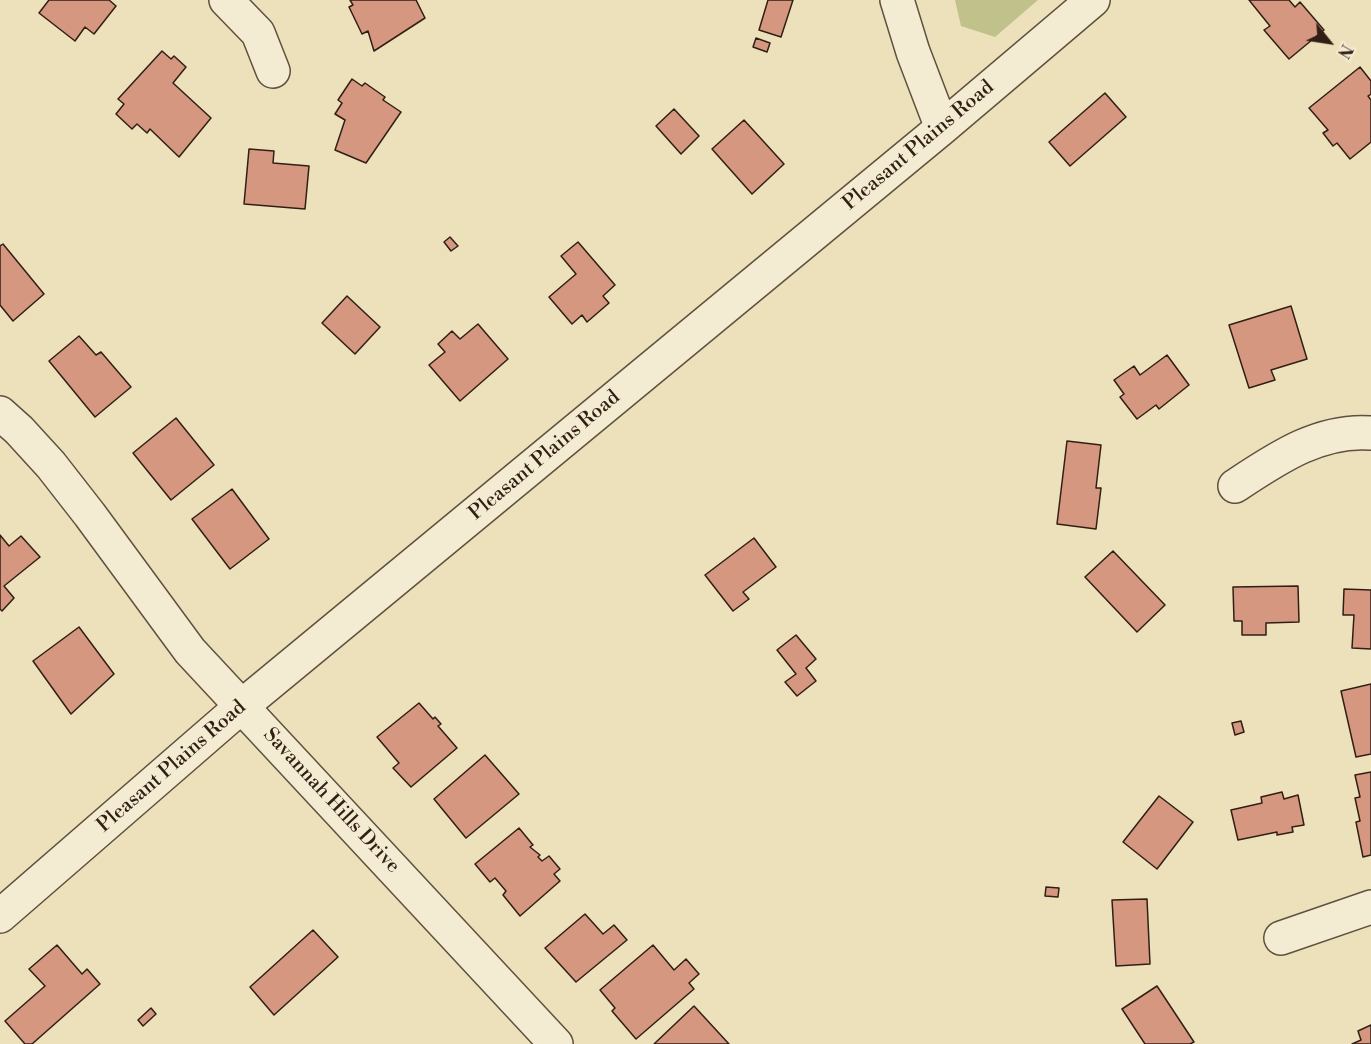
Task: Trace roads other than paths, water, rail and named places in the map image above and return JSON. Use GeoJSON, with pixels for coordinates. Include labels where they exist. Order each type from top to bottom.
{"type":"FeatureCollection","features":[{"type":"Feature","properties":{"kind":"street"},"geometry":{"type":"LineString","coordinates":[[226,0],[258,33],[273,72]]}},
{"type":"Feature","properties":{"kind":"street"},"geometry":{"type":"LineString","coordinates":[[897,0],[913,52],[942,128]]}},
{"type":"Feature","properties":{"kind":"street","name":"Pleasant Plains Road"},"geometry":{"type":"LineString","coordinates":[[0,916],[242,706],[942,128],[1093,0]]}},
{"type":"Feature","properties":{"kind":"street","name":"Savannah Hills Drive"},"geometry":{"type":"LineString","coordinates":[[0,413],[51,465],[190,651],[556,1044]]}},
{"type":"Feature","properties":{"kind":"street"},"geometry":{"type":"LineString","coordinates":[[1235,486],[1285,454],[1331,436],[1371,433]]}},
{"type":"Feature","properties":{"kind":"street"},"geometry":{"type":"LineString","coordinates":[[1281,938],[1371,907]]}}]}
